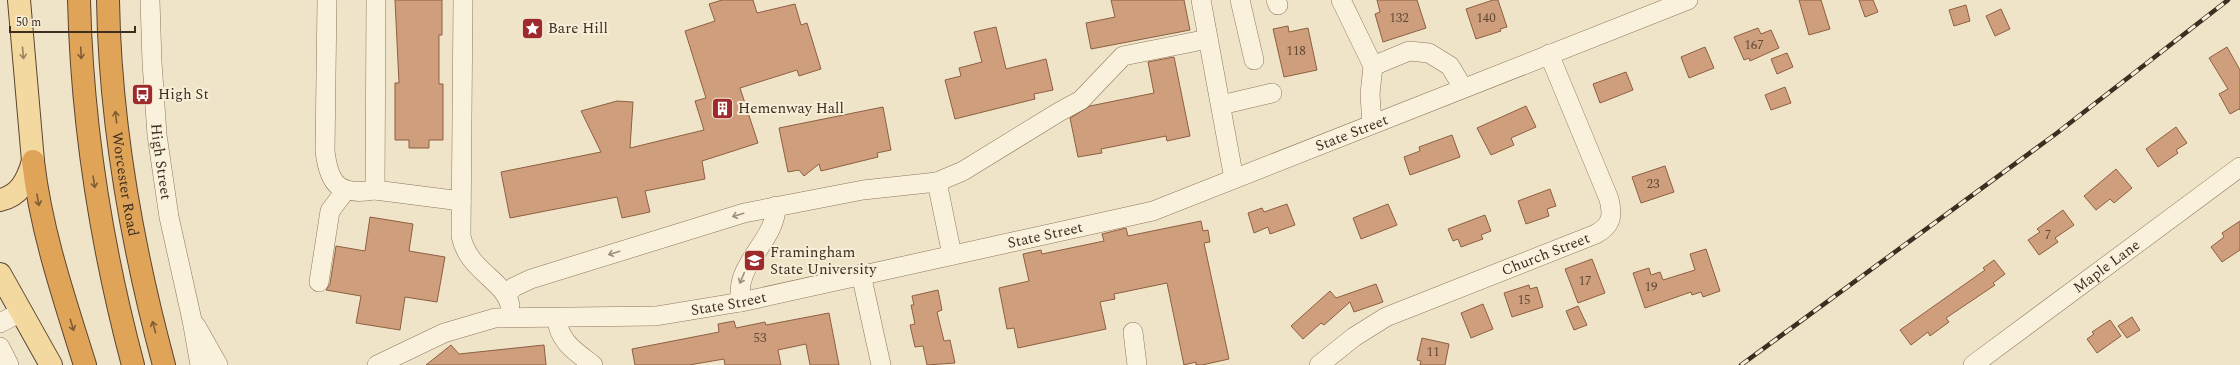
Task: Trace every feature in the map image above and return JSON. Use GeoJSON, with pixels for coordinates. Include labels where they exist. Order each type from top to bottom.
{"type":"FeatureCollection","features":[{"type":"Feature","properties":{"kind":"highway","name":"Worcester Road"},"geometry":{"type":"LineString","coordinates":[[79,0],[83,93],[90,154],[111,273],[133,365]]}},
{"type":"Feature","properties":{"kind":"highway","name":"Worcester Road"},"geometry":{"type":"LineString","coordinates":[[108,0],[111,77],[127,199],[138,259],[164,365]]}},
{"type":"Feature","properties":{"kind":"highway"},"geometry":{"type":"LineString","coordinates":[[33,161],[37,197],[50,249],[85,365]]}},
{"type":"Feature","properties":{"kind":"main road"},"geometry":{"type":"LineString","coordinates":[[0,200],[17,192],[24,184],[33,161],[19,0]]}},
{"type":"Feature","properties":{"kind":"main road"},"geometry":{"type":"LineString","coordinates":[[0,274],[51,365]]}},
{"type":"Feature","properties":{"kind":"street","name":"High Street"},"geometry":{"type":"LineString","coordinates":[[150,0],[152,69],[157,135],[169,217],[192,320],[200,365]]}},
{"type":"Feature","properties":{"kind":"street"},"geometry":{"type":"LineString","coordinates":[[327,0],[326,151],[331,176],[336,185],[344,191],[355,193],[375,190],[461,202]]}},
{"type":"Feature","properties":{"kind":"street"},"geometry":{"type":"LineString","coordinates":[[375,190],[376,0]]}},
{"type":"Feature","properties":{"kind":"street"},"geometry":{"type":"LineString","coordinates":[[463,0],[461,236],[466,253],[506,295],[509,302],[511,317]]}},
{"type":"Feature","properties":{"kind":"street"},"geometry":{"type":"LineString","coordinates":[[1200,0],[1234,179]]}},
{"type":"Feature","properties":{"kind":"street"},"geometry":{"type":"LineString","coordinates":[[1240,0],[1254,60]]}},
{"type":"Feature","properties":{"kind":"street"},"geometry":{"type":"LineString","coordinates":[[1342,0],[1373,66],[1370,94],[1372,124]]}},
{"type":"Feature","properties":{"kind":"street","name":"State Street"},"geometry":{"type":"LineString","coordinates":[[377,365],[423,342],[460,327],[495,318],[656,316],[741,302],[861,274],[952,256],[1152,211],[1688,0]]}},
{"type":"Feature","properties":{"kind":"street"},"geometry":{"type":"LineString","coordinates":[[506,295],[514,287],[531,279],[744,213],[881,187],[937,182],[963,171],[1081,100],[1123,56],[1208,39]]}},
{"type":"Feature","properties":{"kind":"street"},"geometry":{"type":"LineString","coordinates":[[1373,66],[1409,51],[1429,53],[1450,66],[1464,88]]}},
{"type":"Feature","properties":{"kind":"street","name":"Church Street"},"geometry":{"type":"LineString","coordinates":[[1319,365],[1354,337],[1386,317],[1596,234],[1605,229],[1611,221],[1612,212],[1609,199],[1549,54]]}},
{"type":"Feature","properties":{"kind":"street"},"geometry":{"type":"LineString","coordinates":[[1221,105],[1272,93]]}},
{"type":"Feature","properties":{"kind":"street","name":"Maple Lane"},"geometry":{"type":"LineString","coordinates":[[1973,365],[2240,167]]}},
{"type":"Feature","properties":{"kind":"street"},"geometry":{"type":"LineString","coordinates":[[937,182],[952,256]]}},
{"type":"Feature","properties":{"kind":"street"},"geometry":{"type":"LineString","coordinates":[[319,282],[330,210],[344,191]]}},
{"type":"Feature","properties":{"kind":"street"},"geometry":{"type":"LineString","coordinates":[[741,302],[740,283],[743,274],[774,225],[776,206]]}},
{"type":"Feature","properties":{"kind":"street"},"geometry":{"type":"LineString","coordinates":[[861,274],[881,365]]}},
{"type":"Feature","properties":{"kind":"street"},"geometry":{"type":"LineString","coordinates":[[0,323],[21,312]]}},
{"type":"Feature","properties":{"kind":"street"},"geometry":{"type":"LineString","coordinates":[[557,318],[558,325],[564,339],[593,365]]}},
{"type":"Feature","properties":{"kind":"street","name":"High Street"},"geometry":{"type":"LineString","coordinates":[[192,320],[218,365]]}},
{"type":"Feature","properties":{"kind":"street"},"geometry":{"type":"LineString","coordinates":[[1133,332],[1137,365]]}},
{"type":"Feature","properties":{"kind":"street"},"geometry":{"type":"LineString","coordinates":[[0,347],[9,365]]}},
{"type":"Feature","properties":{"kind":"building"},"geometry":{"type":"Polygon","coordinates":[[[395,0],[442,0],[442,35],[439,35],[439,84],[443,84],[443,140],[429,140],[429,148],[409,148],[409,140],[395,140],[395,83],[399,83],[395,0]]]}},
{"type":"Feature","properties":{"kind":"building","name":"Hemenway Hall"},"geometry":{"type":"Polygon","coordinates":[[[722,0],[753,0],[757,13],[795,4],[801,25],[807,23],[821,69],[799,76],[797,70],[740,88],[758,143],[702,161],[705,179],[645,191],[650,212],[622,218],[617,197],[510,218],[501,172],[601,152],[581,111],[617,101],[633,102],[630,148],[704,130],[695,101],[706,98],[685,31],[715,21],[709,4],[722,0]]]}},
{"type":"Feature","properties":{"kind":"building"},"geometry":{"type":"Polygon","coordinates":[[[1111,0],[1184,0],[1190,30],[1091,49],[1086,23],[1115,17],[1111,0]]]}},
{"type":"Feature","properties":{"kind":"building"},"geometry":{"type":"Polygon","coordinates":[[[1377,0],[1417,0],[1426,28],[1383,42],[1375,14],[1380,12],[1377,0]]]}},
{"type":"Feature","properties":{"kind":"building"},"geometry":{"type":"Polygon","coordinates":[[[1493,0],[1498,0],[1507,27],[1500,29],[1501,31],[1476,39],[1466,9],[1493,0]]]}},
{"type":"Feature","properties":{"kind":"building"},"geometry":{"type":"Polygon","coordinates":[[[1799,0],[1821,0],[1830,29],[1809,35],[1799,0]]]}},
{"type":"Feature","properties":{"kind":"building"},"geometry":{"type":"Polygon","coordinates":[[[1859,0],[1873,0],[1878,12],[1865,17],[1859,0]]]}},
{"type":"Feature","properties":{"kind":"building"},"geometry":{"type":"Polygon","coordinates":[[[1966,5],[1970,21],[1954,26],[1949,10],[1966,5]]]}},
{"type":"Feature","properties":{"kind":"building"},"geometry":{"type":"Polygon","coordinates":[[[2001,9],[2010,29],[1995,36],[1986,16],[2001,9]]]}},
{"type":"Feature","properties":{"kind":"building"},"geometry":{"type":"Polygon","coordinates":[[[1288,26],[1289,32],[1308,28],[1317,70],[1284,77],[1273,29],[1288,26]]]}},
{"type":"Feature","properties":{"kind":"building"},"geometry":{"type":"Polygon","coordinates":[[[996,27],[1006,69],[1046,59],[1053,90],[1034,94],[1035,99],[955,119],[945,80],[961,76],[959,68],[982,62],[974,32],[996,27]]]}},
{"type":"Feature","properties":{"kind":"building"},"geometry":{"type":"Polygon","coordinates":[[[1758,28],[1761,34],[1771,30],[1779,48],[1750,61],[1749,58],[1744,60],[1734,37],[1758,28]]]}},
{"type":"Feature","properties":{"kind":"building"},"geometry":{"type":"Polygon","coordinates":[[[1705,47],[1714,68],[1689,78],[1681,57],[1705,47]]]}},
{"type":"Feature","properties":{"kind":"building"},"geometry":{"type":"Polygon","coordinates":[[[2227,47],[2240,70],[2240,110],[2239,109],[2230,114],[2219,94],[2228,89],[2209,58],[2227,47]]]}},
{"type":"Feature","properties":{"kind":"building"},"geometry":{"type":"Polygon","coordinates":[[[1787,53],[1793,67],[1777,74],[1771,59],[1787,53]]]}},
{"type":"Feature","properties":{"kind":"building"},"geometry":{"type":"Polygon","coordinates":[[[1174,57],[1190,136],[1167,141],[1166,136],[1101,149],[1102,153],[1078,157],[1070,118],[1090,106],[1154,93],[1148,62],[1174,57]]]}},
{"type":"Feature","properties":{"kind":"building"},"geometry":{"type":"Polygon","coordinates":[[[1626,72],[1633,90],[1600,103],[1593,84],[1626,72]]]}},
{"type":"Feature","properties":{"kind":"building"},"geometry":{"type":"Polygon","coordinates":[[[1785,87],[1791,103],[1771,110],[1765,95],[1785,87]]]}},
{"type":"Feature","properties":{"kind":"building"},"geometry":{"type":"Polygon","coordinates":[[[1526,106],[1536,127],[1511,138],[1514,145],[1491,155],[1477,128],[1526,106]]]}},
{"type":"Feature","properties":{"kind":"building"},"geometry":{"type":"Polygon","coordinates":[[[883,107],[891,150],[877,153],[878,157],[821,171],[819,164],[804,176],[799,170],[788,172],[779,128],[883,107]]]}},
{"type":"Feature","properties":{"kind":"building"},"geometry":{"type":"Polygon","coordinates":[[[2176,127],[2187,143],[2176,150],[2178,153],[2158,167],[2146,149],[2176,127]]]}},
{"type":"Feature","properties":{"kind":"building"},"geometry":{"type":"Polygon","coordinates":[[[1452,135],[1460,157],[1410,175],[1404,157],[1420,151],[1419,147],[1452,135]]]}},
{"type":"Feature","properties":{"kind":"building"},"geometry":{"type":"Polygon","coordinates":[[[1665,166],[1674,192],[1641,203],[1632,177],[1665,166]]]}},
{"type":"Feature","properties":{"kind":"building"},"geometry":{"type":"Polygon","coordinates":[[[2116,169],[2132,188],[2114,203],[2110,199],[2096,210],[2084,196],[2116,169]]]}},
{"type":"Feature","properties":{"kind":"building"},"geometry":{"type":"Polygon","coordinates":[[[1550,189],[1556,206],[1547,209],[1549,216],[1526,224],[1518,201],[1550,189]]]}},
{"type":"Feature","properties":{"kind":"building"},"geometry":{"type":"Polygon","coordinates":[[[1287,204],[1295,225],[1270,234],[1268,227],[1254,233],[1248,213],[1262,208],[1264,212],[1287,204]]]}},
{"type":"Feature","properties":{"kind":"building"},"geometry":{"type":"Polygon","coordinates":[[[1388,204],[1397,225],[1361,239],[1353,218],[1388,204]]]}},
{"type":"Feature","properties":{"kind":"building"},"geometry":{"type":"Polygon","coordinates":[[[2063,210],[2074,225],[2055,238],[2058,242],[2039,255],[2028,240],[2040,232],[2037,229],[2063,210]]]}},
{"type":"Feature","properties":{"kind":"building"},"geometry":{"type":"Polygon","coordinates":[[[1485,215],[1491,231],[1481,235],[1483,239],[1461,247],[1458,239],[1453,241],[1448,229],[1485,215]]]}},
{"type":"Feature","properties":{"kind":"building"},"geometry":{"type":"Polygon","coordinates":[[[370,217],[413,224],[409,251],[445,257],[437,302],[405,297],[400,330],[356,323],[361,296],[326,290],[330,284],[336,246],[365,251],[370,217]]]}},
{"type":"Feature","properties":{"kind":"building"},"geometry":{"type":"Polygon","coordinates":[[[1201,221],[1203,231],[1208,230],[1210,242],[1204,243],[1229,359],[1202,365],[1196,365],[1196,362],[1184,365],[1167,283],[1114,294],[1115,299],[1100,302],[1106,329],[1018,348],[1014,328],[1007,329],[999,288],[1029,281],[1023,254],[1041,250],[1042,254],[1104,241],[1102,234],[1126,228],[1128,236],[1201,221]]]}},
{"type":"Feature","properties":{"kind":"building"},"geometry":{"type":"Polygon","coordinates":[[[2240,221],[2240,250],[2222,262],[2211,247],[2224,237],[2222,233],[2240,221]]]}},
{"type":"Feature","properties":{"kind":"building"},"geometry":{"type":"Polygon","coordinates":[[[1706,249],[1720,291],[1703,297],[1701,292],[1692,295],[1691,292],[1645,308],[1633,273],[1649,268],[1651,275],[1660,272],[1663,280],[1695,270],[1690,254],[1706,249]]]}},
{"type":"Feature","properties":{"kind":"building"},"geometry":{"type":"Polygon","coordinates":[[[1592,259],[1605,293],[1578,303],[1565,269],[1592,259]]]}},
{"type":"Feature","properties":{"kind":"building"},"geometry":{"type":"Polygon","coordinates":[[[1994,260],[2005,274],[1993,283],[1995,285],[1946,318],[1949,322],[1930,336],[1928,332],[1911,345],[1900,330],[1985,270],[1983,268],[1994,260]]]}},
{"type":"Feature","properties":{"kind":"building"},"geometry":{"type":"Polygon","coordinates":[[[1376,284],[1383,302],[1354,312],[1350,302],[1324,325],[1321,323],[1303,339],[1291,326],[1330,291],[1336,298],[1376,284]]]}},
{"type":"Feature","properties":{"kind":"building"},"geometry":{"type":"Polygon","coordinates":[[[1529,285],[1530,289],[1537,287],[1543,307],[1512,317],[1504,293],[1529,285]]]}},
{"type":"Feature","properties":{"kind":"building"},"geometry":{"type":"Polygon","coordinates":[[[938,290],[942,310],[937,312],[944,341],[950,340],[955,363],[927,365],[923,346],[915,347],[910,325],[915,324],[911,305],[914,305],[912,296],[938,290]]]}},
{"type":"Feature","properties":{"kind":"building"},"geometry":{"type":"Polygon","coordinates":[[[1483,304],[1493,329],[1471,338],[1461,313],[1483,304]]]}},
{"type":"Feature","properties":{"kind":"building"},"geometry":{"type":"Polygon","coordinates":[[[1578,306],[1587,325],[1574,330],[1566,311],[1578,306]]]}},
{"type":"Feature","properties":{"kind":"building"},"geometry":{"type":"Polygon","coordinates":[[[829,313],[839,365],[810,365],[806,344],[778,350],[781,365],[725,365],[724,359],[689,365],[635,365],[632,349],[719,332],[718,324],[734,321],[736,328],[765,322],[766,325],[829,313]]]}},
{"type":"Feature","properties":{"kind":"building"},"geometry":{"type":"Polygon","coordinates":[[[2132,317],[2140,330],[2127,338],[2118,326],[2132,317]]]}},
{"type":"Feature","properties":{"kind":"building"},"geometry":{"type":"Polygon","coordinates":[[[2110,320],[2121,336],[2097,353],[2087,339],[2094,334],[2092,332],[2110,320]]]}},
{"type":"Feature","properties":{"kind":"building"},"geometry":{"type":"Polygon","coordinates":[[[1422,338],[1449,344],[1445,365],[1420,365],[1421,361],[1417,360],[1422,338]]]}},
{"type":"Feature","properties":{"kind":"building"},"geometry":{"type":"Polygon","coordinates":[[[451,345],[459,354],[544,345],[546,365],[426,365],[451,345]]]}},
{"type":"Feature","properties":{"kind":"railway"},"geometry":{"type":"LineString","coordinates":[[1741,365],[2057,133],[2228,0]]}},
{"type":"Feature","properties":{"kind":"place","name":"Bare Hill"},"geometry":{"type":"Point","coordinates":[533,28]}},
{"type":"Feature","properties":{"kind":"place","name":"High St"},"geometry":{"type":"Point","coordinates":[143,94]}},
{"type":"Feature","properties":{"kind":"place","name":"Hemenway Hall"},"geometry":{"type":"Point","coordinates":[722,108]}},
{"type":"Feature","properties":{"kind":"place","name":"Framingham State University"},"geometry":{"type":"Point","coordinates":[754,261]}}]}
